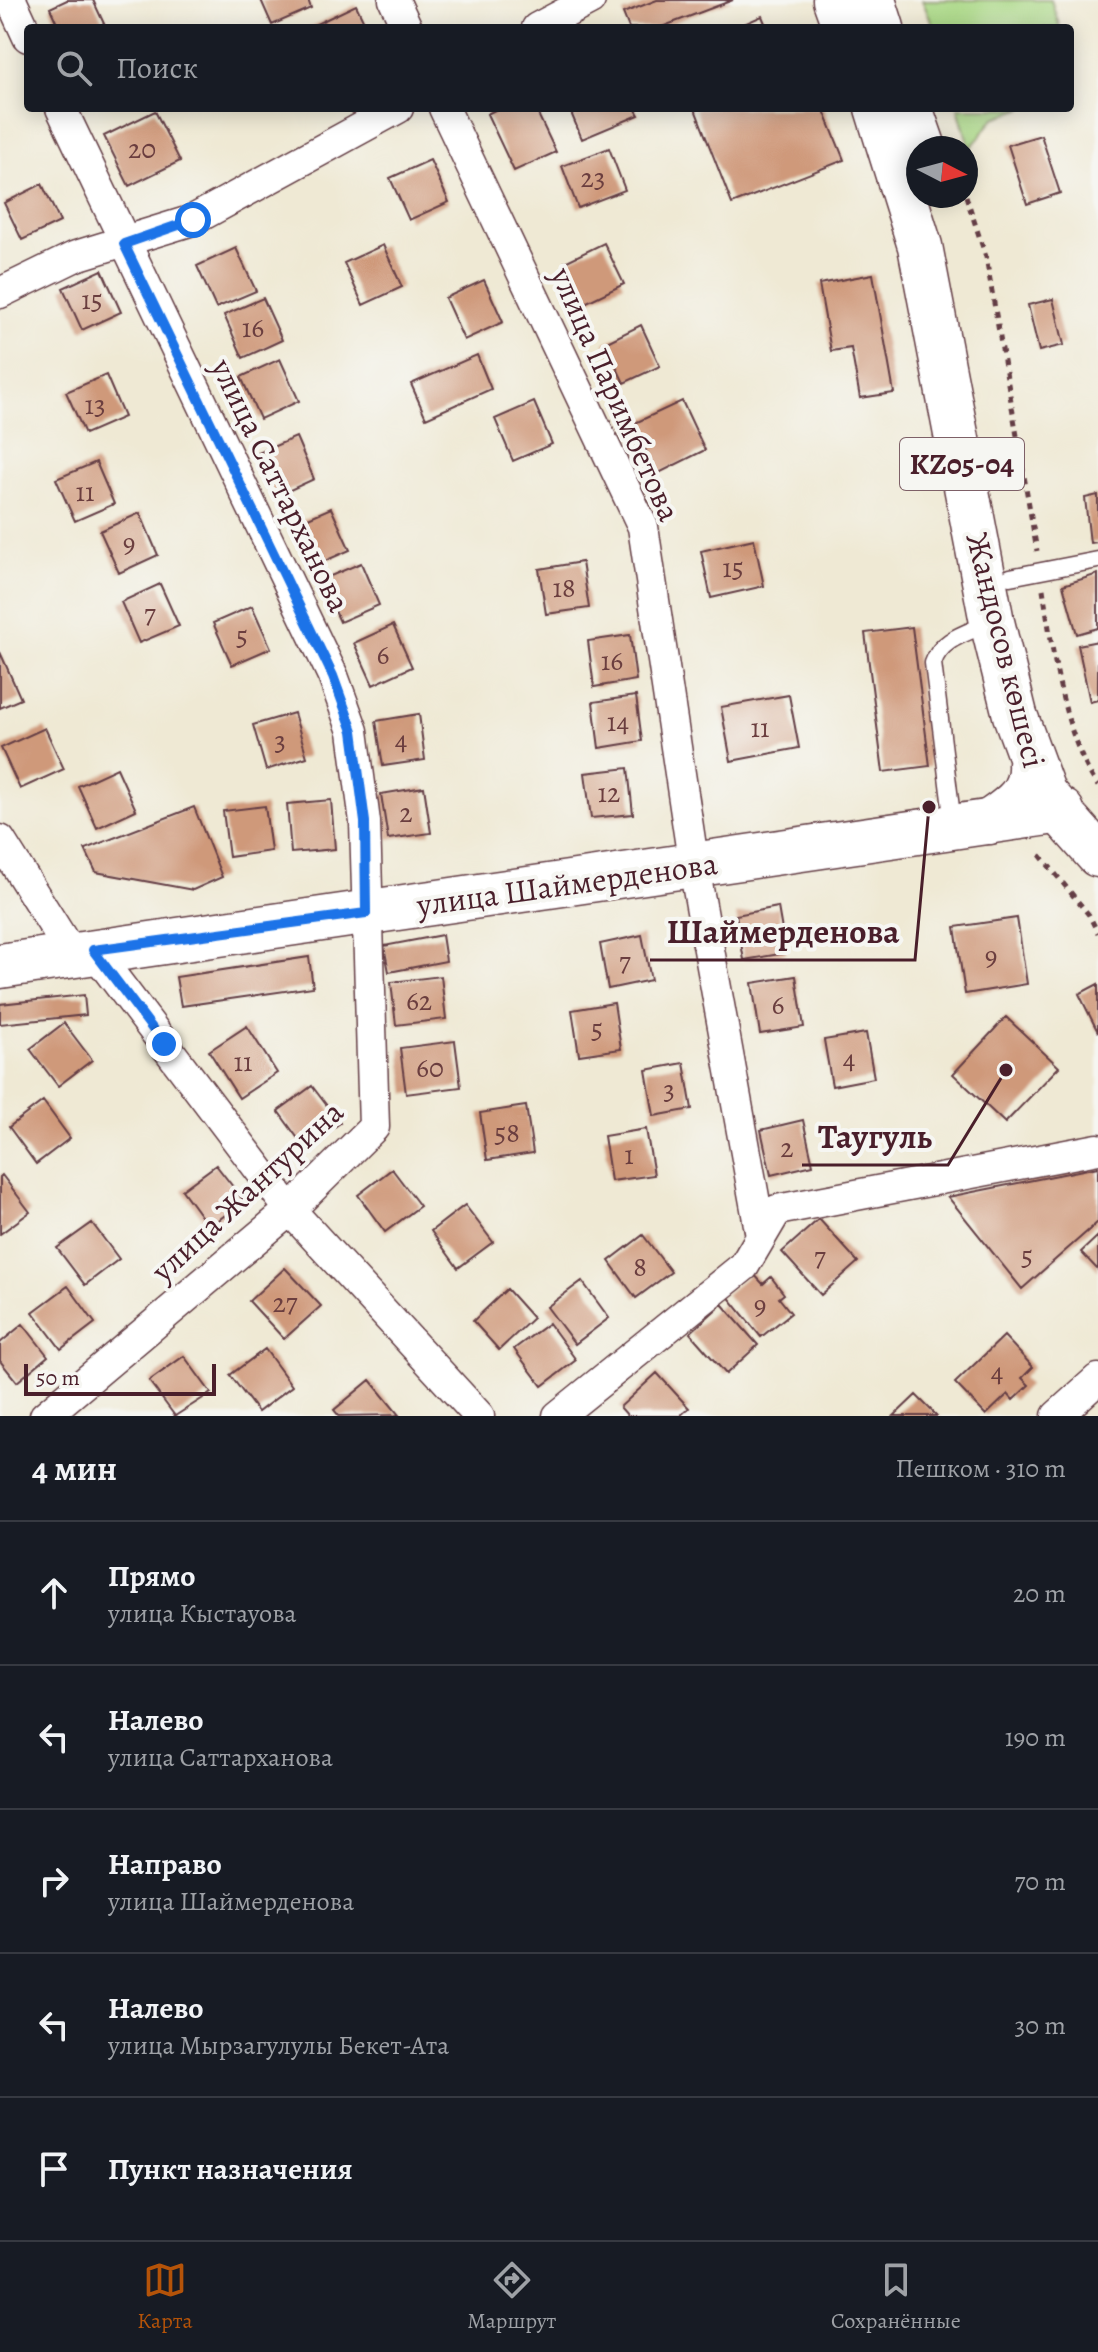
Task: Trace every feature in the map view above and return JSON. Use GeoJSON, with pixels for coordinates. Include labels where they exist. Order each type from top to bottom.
{"type":"FeatureCollection","features":[{"type":"Feature","properties":{"kind":"main road"},"geometry":{"type":"LineString","coordinates":[[835,0],[844,24]]}},
{"type":"Feature","properties":{"kind":"main road"},"geometry":{"type":"LineString","coordinates":[[873,0],[881,24]]}},
{"type":"Feature","properties":{"kind":"main road","name":"Жандосов көшесі"},"geometry":{"type":"LineString","coordinates":[[878,112],[920,246],[992,622],[1030,763],[1044,794],[1098,855]]}},
{"type":"Feature","properties":{"kind":"main road"},"geometry":{"type":"LineString","coordinates":[[911,112],[920,136]]}},
{"type":"Feature","properties":{"kind":"main road","name":"Жандосов көшесі"},"geometry":{"type":"LineString","coordinates":[[940,208],[1025,575],[1039,706],[1065,782],[1062,811]]}},
{"type":"Feature","properties":{"kind":"main road"},"geometry":{"type":"LineString","coordinates":[[971,825],[1018,802],[1031,780],[1030,763]]}},
{"type":"Feature","properties":{"kind":"main road","name":"улица Шаймерденова"},"geometry":{"type":"LineString","coordinates":[[0,966],[82,951],[694,867],[1062,811]]}},
{"type":"Feature","properties":{"kind":"street"},"geometry":{"type":"LineString","coordinates":[[11,0],[24,28]]}},
{"type":"Feature","properties":{"kind":"street"},"geometry":{"type":"LineString","coordinates":[[394,0],[405,24]]}},
{"type":"Feature","properties":{"kind":"street"},"geometry":{"type":"LineString","coordinates":[[545,24],[590,0]]}},
{"type":"Feature","properties":{"kind":"street","name":"улица Саттарханова"},"geometry":{"type":"LineString","coordinates":[[63,112],[333,676],[353,731],[365,822],[366,913]]}},
{"type":"Feature","properties":{"kind":"street"},"geometry":{"type":"LineString","coordinates":[[0,293],[76,256],[124,244],[193,220],[391,112]]}},
{"type":"Feature","properties":{"kind":"street","name":"улица Паримбетова"},"geometry":{"type":"LineString","coordinates":[[446,112],[643,527],[694,867],[761,1236]]}},
{"type":"Feature","properties":{"kind":"street"},"geometry":{"type":"LineString","coordinates":[[0,840],[82,951],[290,1210],[479,1416]]}},
{"type":"Feature","properties":{"kind":"street","name":"улица Жантурина"},"geometry":{"type":"LineString","coordinates":[[45,1416],[290,1210],[374,1127],[366,913]]}},
{"type":"Feature","properties":{"kind":"street"},"geometry":{"type":"LineString","coordinates":[[558,1416],[744,1266],[777,1210],[1098,1149]]}},
{"type":"Feature","properties":{"kind":"street"},"geometry":{"type":"LineString","coordinates":[[1057,1416],[1098,1379]]}},
{"type":"Feature","properties":{"kind":"lane"},"geometry":{"type":"LineString","coordinates":[[1025,575],[1098,560]]}},
{"type":"Feature","properties":{"kind":"lane"},"geometry":{"type":"LineString","coordinates":[[971,825],[933,663],[938,649],[946,643],[992,622]]}},
{"type":"Feature","properties":{"kind":"path"},"geometry":{"type":"LineString","coordinates":[[970,208],[986,257],[1025,575],[1050,632],[1086,769],[1098,786]]}},
{"type":"Feature","properties":{"kind":"path"},"geometry":{"type":"LineString","coordinates":[[1040,855],[1089,915],[1098,933]]}},
{"type":"Feature","properties":{"kind":"green space"},"geometry":{"type":"Polygon","coordinates":[[[922,0],[1051,0],[1059,24],[932,24],[922,0]]]}},
{"type":"Feature","properties":{"kind":"green space"},"geometry":{"type":"Polygon","coordinates":[[[959,112],[1012,112],[994,118],[978,139],[978,136],[966,136],[959,112]]]}},
{"type":"Feature","properties":{"kind":"building"},"geometry":{"type":"Polygon","coordinates":[[[67,0],[93,0],[104,24],[57,24],[50,8],[67,0]]]}},
{"type":"Feature","properties":{"kind":"building"},"geometry":{"type":"Polygon","coordinates":[[[261,0],[308,0],[311,8],[272,24],[261,0]]]}},
{"type":"Feature","properties":{"kind":"building"},"geometry":{"type":"Polygon","coordinates":[[[657,0],[733,0],[670,24],[627,24],[623,13],[657,0]]]}},
{"type":"Feature","properties":{"kind":"building"},"geometry":{"type":"Polygon","coordinates":[[[356,5],[365,24],[316,24],[356,5]]]}},
{"type":"Feature","properties":{"kind":"building"},"geometry":{"type":"Polygon","coordinates":[[[762,16],[765,24],[744,24],[762,16]]]}},
{"type":"Feature","properties":{"kind":"building"},"geometry":{"type":"Polygon","coordinates":[[[156,112],[180,161],[129,186],[104,136],[156,112]]]}},
{"type":"Feature","properties":{"kind":"building"},"geometry":{"type":"Polygon","coordinates":[[[537,112],[556,152],[514,171],[487,114],[537,112]]]}},
{"type":"Feature","properties":{"kind":"building"},"geometry":{"type":"Polygon","coordinates":[[[571,112],[637,112],[639,115],[582,139],[571,112]]]}},
{"type":"Feature","properties":{"kind":"building"},"geometry":{"type":"Polygon","coordinates":[[[696,112],[825,112],[844,160],[732,204],[696,112]]]}},
{"type":"Feature","properties":{"kind":"building"},"geometry":{"type":"Polygon","coordinates":[[[1041,135],[1060,193],[1027,204],[1008,145],[1041,135]]]}},
{"type":"Feature","properties":{"kind":"building"},"geometry":{"type":"Polygon","coordinates":[[[609,148],[625,190],[578,208],[562,166],[609,148]]]}},
{"type":"Feature","properties":{"kind":"building"},"geometry":{"type":"Polygon","coordinates":[[[430,160],[449,202],[409,220],[390,178],[430,160]]]}},
{"type":"Feature","properties":{"kind":"building"},"geometry":{"type":"Polygon","coordinates":[[[42,184],[60,222],[22,240],[4,203],[42,184]]]}},
{"type":"Feature","properties":{"kind":"building"},"geometry":{"type":"Polygon","coordinates":[[[604,243],[624,284],[585,303],[565,262],[604,243]]]}},
{"type":"Feature","properties":{"kind":"building"},"geometry":{"type":"Polygon","coordinates":[[[383,245],[402,287],[363,305],[344,263],[383,245]]]}},
{"type":"Feature","properties":{"kind":"building"},"geometry":{"type":"Polygon","coordinates":[[[236,248],[256,291],[216,308],[197,266],[236,248]]]}},
{"type":"Feature","properties":{"kind":"building"},"geometry":{"type":"Polygon","coordinates":[[[102,270],[121,312],[82,330],[63,288],[102,270]]]}},
{"type":"Feature","properties":{"kind":"building"},"geometry":{"type":"Polygon","coordinates":[[[873,274],[894,393],[860,398],[851,348],[831,351],[819,284],[873,274]]]}},
{"type":"Feature","properties":{"kind":"building"},"geometry":{"type":"Polygon","coordinates":[[[484,280],[503,322],[464,340],[445,298],[484,280]]]}},
{"type":"Feature","properties":{"kind":"building"},"geometry":{"type":"Polygon","coordinates":[[[263,298],[282,340],[243,358],[224,315],[263,298]]]}},
{"type":"Feature","properties":{"kind":"building"},"geometry":{"type":"Polygon","coordinates":[[[1053,299],[1064,345],[1039,351],[1028,305],[1053,299]]]}},
{"type":"Feature","properties":{"kind":"building"},"geometry":{"type":"Polygon","coordinates":[[[641,325],[660,366],[624,383],[605,343],[641,325]]]}},
{"type":"Feature","properties":{"kind":"building"},"geometry":{"type":"Polygon","coordinates":[[[477,355],[491,389],[426,418],[411,384],[477,355]]]}},
{"type":"Feature","properties":{"kind":"building"},"geometry":{"type":"Polygon","coordinates":[[[280,359],[299,401],[260,419],[241,377],[280,359]]]}},
{"type":"Feature","properties":{"kind":"building"},"geometry":{"type":"Polygon","coordinates":[[[106,375],[124,417],[85,434],[66,392],[106,375]]]}},
{"type":"Feature","properties":{"kind":"building"},"geometry":{"type":"Polygon","coordinates":[[[682,401],[705,450],[657,474],[633,424],[682,401]]]}},
{"type":"Feature","properties":{"kind":"building"},"geometry":{"type":"Polygon","coordinates":[[[534,402],[552,444],[513,461],[495,419],[534,402]]]}},
{"type":"Feature","properties":{"kind":"building"},"geometry":{"type":"Polygon","coordinates":[[[296,437],[314,479],[275,497],[256,454],[296,437]]]}},
{"type":"Feature","properties":{"kind":"building"},"geometry":{"type":"Polygon","coordinates":[[[96,462],[114,504],[75,521],[56,479],[96,462]]]}},
{"type":"Feature","properties":{"kind":"building"},"geometry":{"type":"Polygon","coordinates":[[[1098,495],[1098,542],[1090,543],[1085,498],[1098,495]]]}},
{"type":"Feature","properties":{"kind":"building"},"geometry":{"type":"Polygon","coordinates":[[[331,508],[350,550],[311,567],[292,525],[331,508]]]}},
{"type":"Feature","properties":{"kind":"building"},"geometry":{"type":"Polygon","coordinates":[[[140,513],[158,555],[119,573],[100,531],[140,513]]]}},
{"type":"Feature","properties":{"kind":"building"},"geometry":{"type":"Polygon","coordinates":[[[754,539],[764,586],[711,598],[701,551],[754,539]]]}},
{"type":"Feature","properties":{"kind":"building"},"geometry":{"type":"Polygon","coordinates":[[[582,562],[589,608],[546,614],[539,569],[582,562]]]}},
{"type":"Feature","properties":{"kind":"building"},"geometry":{"type":"Polygon","coordinates":[[[361,563],[379,605],[340,622],[321,580],[361,563]]]}},
{"type":"Feature","properties":{"kind":"building"},"geometry":{"type":"Polygon","coordinates":[[[1098,574],[1098,628],[1077,634],[1063,585],[1098,574]]]}},
{"type":"Feature","properties":{"kind":"building"},"geometry":{"type":"Polygon","coordinates":[[[160,584],[179,626],[139,643],[121,602],[160,584]]]}},
{"type":"Feature","properties":{"kind":"building"},"geometry":{"type":"Polygon","coordinates":[[[252,606],[271,648],[232,665],[213,623],[252,606]]]}},
{"type":"Feature","properties":{"kind":"building"},"geometry":{"type":"Polygon","coordinates":[[[393,625],[412,667],[373,685],[354,643],[393,625]]]}},
{"type":"Feature","properties":{"kind":"building"},"geometry":{"type":"Polygon","coordinates":[[[912,627],[930,766],[883,772],[865,633],[912,627]]]}},
{"type":"Feature","properties":{"kind":"building"},"geometry":{"type":"Polygon","coordinates":[[[630,635],[636,680],[594,687],[588,641],[630,635]]]}},
{"type":"Feature","properties":{"kind":"building"},"geometry":{"type":"Polygon","coordinates":[[[1098,641],[1098,700],[1090,702],[1078,645],[1098,641]]]}},
{"type":"Feature","properties":{"kind":"building"},"geometry":{"type":"Polygon","coordinates":[[[0,652],[21,699],[0,708],[0,652]]]}},
{"type":"Feature","properties":{"kind":"building"},"geometry":{"type":"Polygon","coordinates":[[[789,695],[799,748],[731,761],[721,707],[789,695]]]}},
{"type":"Feature","properties":{"kind":"building"},"geometry":{"type":"Polygon","coordinates":[[[636,696],[642,741],[599,748],[593,702],[636,696]]]}},
{"type":"Feature","properties":{"kind":"building"},"geometry":{"type":"Polygon","coordinates":[[[294,713],[307,757],[266,770],[253,725],[294,713]]]}},
{"type":"Feature","properties":{"kind":"building"},"geometry":{"type":"Polygon","coordinates":[[[419,714],[425,760],[383,766],[376,721],[419,714]]]}},
{"type":"Feature","properties":{"kind":"building"},"geometry":{"type":"Polygon","coordinates":[[[45,728],[64,769],[20,789],[1,748],[45,728]]]}},
{"type":"Feature","properties":{"kind":"building"},"geometry":{"type":"Polygon","coordinates":[[[117,768],[136,810],[97,828],[78,786],[117,768]]]}},
{"type":"Feature","properties":{"kind":"building"},"geometry":{"type":"Polygon","coordinates":[[[628,768],[633,814],[591,818],[585,773],[628,768]]]}},
{"type":"Feature","properties":{"kind":"building"},"geometry":{"type":"Polygon","coordinates":[[[424,787],[431,833],[388,839],[381,794],[424,787]]]}},
{"type":"Feature","properties":{"kind":"building"},"geometry":{"type":"Polygon","coordinates":[[[331,800],[335,849],[291,853],[287,804],[331,800]]]}},
{"type":"Feature","properties":{"kind":"building"},"geometry":{"type":"Polygon","coordinates":[[[265,806],[271,851],[229,857],[223,811],[265,806]]]}},
{"type":"Feature","properties":{"kind":"building"},"geometry":{"type":"Polygon","coordinates":[[[194,807],[222,877],[193,890],[96,872],[85,849],[194,807]]]}},
{"type":"Feature","properties":{"kind":"building"},"geometry":{"type":"Polygon","coordinates":[[[778,907],[786,953],[744,960],[736,915],[778,907]]]}},
{"type":"Feature","properties":{"kind":"building"},"geometry":{"type":"Polygon","coordinates":[[[1017,918],[1027,984],[965,994],[955,927],[1017,918]]]}},
{"type":"Feature","properties":{"kind":"building"},"geometry":{"type":"Polygon","coordinates":[[[442,935],[446,961],[389,972],[384,946],[442,935]]]}},
{"type":"Feature","properties":{"kind":"building"},"geometry":{"type":"Polygon","coordinates":[[[642,935],[651,980],[608,989],[600,944],[642,935]]]}},
{"type":"Feature","properties":{"kind":"building"},"geometry":{"type":"Polygon","coordinates":[[[309,957],[313,987],[181,1006],[176,977],[309,957]]]}},
{"type":"Feature","properties":{"kind":"building"},"geometry":{"type":"Polygon","coordinates":[[[441,976],[446,1019],[396,1025],[391,982],[441,976]]]}},
{"type":"Feature","properties":{"kind":"building"},"geometry":{"type":"Polygon","coordinates":[[[796,976],[804,1027],[760,1034],[752,983],[796,976]]]}},
{"type":"Feature","properties":{"kind":"building"},"geometry":{"type":"Polygon","coordinates":[[[1098,984],[1098,1032],[1079,994],[1098,984]]]}},
{"type":"Feature","properties":{"kind":"building"},"geometry":{"type":"Polygon","coordinates":[[[84,995],[86,1015],[0,1024],[0,1004],[84,995]]]}},
{"type":"Feature","properties":{"kind":"building"},"geometry":{"type":"Polygon","coordinates":[[[614,1003],[621,1049],[579,1055],[572,1010],[614,1003]]]}},
{"type":"Feature","properties":{"kind":"building"},"geometry":{"type":"Polygon","coordinates":[[[1006,1017],[1059,1067],[1005,1123],[953,1074],[1006,1017]]]}},
{"type":"Feature","properties":{"kind":"building"},"geometry":{"type":"Polygon","coordinates":[[[64,1023],[92,1060],[58,1086],[30,1049],[64,1023]]]}},
{"type":"Feature","properties":{"kind":"building"},"geometry":{"type":"Polygon","coordinates":[[[247,1026],[277,1073],[239,1098],[209,1051],[247,1026]]]}},
{"type":"Feature","properties":{"kind":"building"},"geometry":{"type":"Polygon","coordinates":[[[866,1033],[874,1078],[832,1086],[824,1040],[866,1033]]]}},
{"type":"Feature","properties":{"kind":"building"},"geometry":{"type":"Polygon","coordinates":[[[455,1041],[461,1087],[406,1094],[400,1048],[455,1041]]]}},
{"type":"Feature","properties":{"kind":"building"},"geometry":{"type":"Polygon","coordinates":[[[684,1063],[692,1109],[654,1116],[646,1070],[684,1063]]]}},
{"type":"Feature","properties":{"kind":"building"},"geometry":{"type":"Polygon","coordinates":[[[312,1086],[340,1123],[305,1148],[278,1111],[312,1086]]]}},
{"type":"Feature","properties":{"kind":"building"},"geometry":{"type":"Polygon","coordinates":[[[43,1101],[70,1138],[36,1164],[9,1127],[43,1101]]]}},
{"type":"Feature","properties":{"kind":"building"},"geometry":{"type":"Polygon","coordinates":[[[526,1106],[533,1153],[487,1160],[480,1113],[526,1106]]]}},
{"type":"Feature","properties":{"kind":"building"},"geometry":{"type":"Polygon","coordinates":[[[803,1120],[813,1165],[771,1175],[761,1130],[803,1120]]]}},
{"type":"Feature","properties":{"kind":"building"},"geometry":{"type":"Polygon","coordinates":[[[646,1129],[654,1175],[611,1181],[604,1136],[646,1129]]]}},
{"type":"Feature","properties":{"kind":"building"},"geometry":{"type":"Polygon","coordinates":[[[216,1165],[244,1201],[209,1227],[182,1190],[216,1165]]]}},
{"type":"Feature","properties":{"kind":"building"},"geometry":{"type":"Polygon","coordinates":[[[1098,1167],[1098,1222],[1022,1289],[948,1197],[1098,1167]]]}},
{"type":"Feature","properties":{"kind":"building"},"geometry":{"type":"Polygon","coordinates":[[[392,1169],[420,1206],[385,1232],[358,1195],[392,1169]]]}},
{"type":"Feature","properties":{"kind":"building"},"geometry":{"type":"Polygon","coordinates":[[[2,1175],[30,1212],[0,1234],[0,1177],[2,1175]]]}},
{"type":"Feature","properties":{"kind":"building"},"geometry":{"type":"Polygon","coordinates":[[[465,1205],[493,1242],[458,1268],[431,1231],[465,1205]]]}},
{"type":"Feature","properties":{"kind":"building"},"geometry":{"type":"Polygon","coordinates":[[[819,1219],[858,1262],[821,1295],[782,1252],[819,1219]]]}},
{"type":"Feature","properties":{"kind":"building"},"geometry":{"type":"Polygon","coordinates":[[[92,1223],[119,1259],[85,1285],[57,1248],[92,1223]]]}},
{"type":"Feature","properties":{"kind":"building"},"geometry":{"type":"Polygon","coordinates":[[[643,1235],[671,1272],[636,1298],[609,1261],[643,1235]]]}},
{"type":"Feature","properties":{"kind":"building"},"geometry":{"type":"Polygon","coordinates":[[[1098,1236],[1098,1270],[1081,1252],[1098,1236]]]}},
{"type":"Feature","properties":{"kind":"building"},"geometry":{"type":"Polygon","coordinates":[[[285,1268],[321,1306],[284,1339],[249,1301],[285,1268]]]}},
{"type":"Feature","properties":{"kind":"building"},"geometry":{"type":"Polygon","coordinates":[[[752,1272],[763,1284],[771,1277],[784,1294],[779,1298],[791,1313],[761,1337],[726,1294],[752,1272]]]}},
{"type":"Feature","properties":{"kind":"building"},"geometry":{"type":"Polygon","coordinates":[[[582,1281],[609,1318],[575,1344],[547,1307],[582,1281]]]}},
{"type":"Feature","properties":{"kind":"building"},"geometry":{"type":"Polygon","coordinates":[[[68,1286],[95,1323],[61,1349],[33,1312],[68,1286]]]}},
{"type":"Feature","properties":{"kind":"building"},"geometry":{"type":"Polygon","coordinates":[[[507,1289],[533,1318],[499,1350],[473,1321],[507,1289]]]}},
{"type":"Feature","properties":{"kind":"building"},"geometry":{"type":"Polygon","coordinates":[[[722,1304],[758,1345],[726,1374],[690,1333],[722,1304]]]}},
{"type":"Feature","properties":{"kind":"building"},"geometry":{"type":"Polygon","coordinates":[[[549,1323],[576,1360],[542,1386],[514,1349],[549,1323]]]}},
{"type":"Feature","properties":{"kind":"building"},"geometry":{"type":"Polygon","coordinates":[[[23,1324],[48,1356],[17,1382],[0,1361],[0,1343],[23,1324]]]}},
{"type":"Feature","properties":{"kind":"building"},"geometry":{"type":"Polygon","coordinates":[[[1004,1336],[1033,1367],[1022,1378],[1029,1385],[1013,1400],[1008,1394],[986,1415],[955,1383],[1004,1336]]]}},
{"type":"Feature","properties":{"kind":"building"},"geometry":{"type":"Polygon","coordinates":[[[265,1349],[292,1386],[258,1412],[230,1375],[265,1349]]]}},
{"type":"Feature","properties":{"kind":"building"},"geometry":{"type":"Polygon","coordinates":[[[184,1356],[211,1393],[175,1416],[149,1381],[184,1356]]]}},
{"type":"Feature","properties":{"kind":"building"},"geometry":{"type":"Polygon","coordinates":[[[657,1373],[689,1408],[680,1416],[628,1416],[620,1407],[657,1373]]]}},
{"type":"Feature","properties":{"kind":"building"},"geometry":{"type":"Polygon","coordinates":[[[370,1380],[399,1415],[339,1416],[334,1410],[370,1380]]]}},
{"type":"Feature","properties":{"kind":"building"},"geometry":{"type":"Polygon","coordinates":[[[916,1395],[937,1416],[894,1416],[916,1395]]]}},
{"type":"Feature","properties":{"kind":"place","name":"Шаймерденова"},"geometry":{"type":"Point","coordinates":[929,807]}},
{"type":"Feature","properties":{"kind":"place","name":"Таугуль"},"geometry":{"type":"Point","coordinates":[1006,1070]}},
{"type":"Feature","properties":{"kind":"route"},"geometry":{"type":"LineString","coordinates":[[164,1044],[93,950],[366,913],[365,822],[353,731],[333,676],[124,244],[193,220]]}}]}
